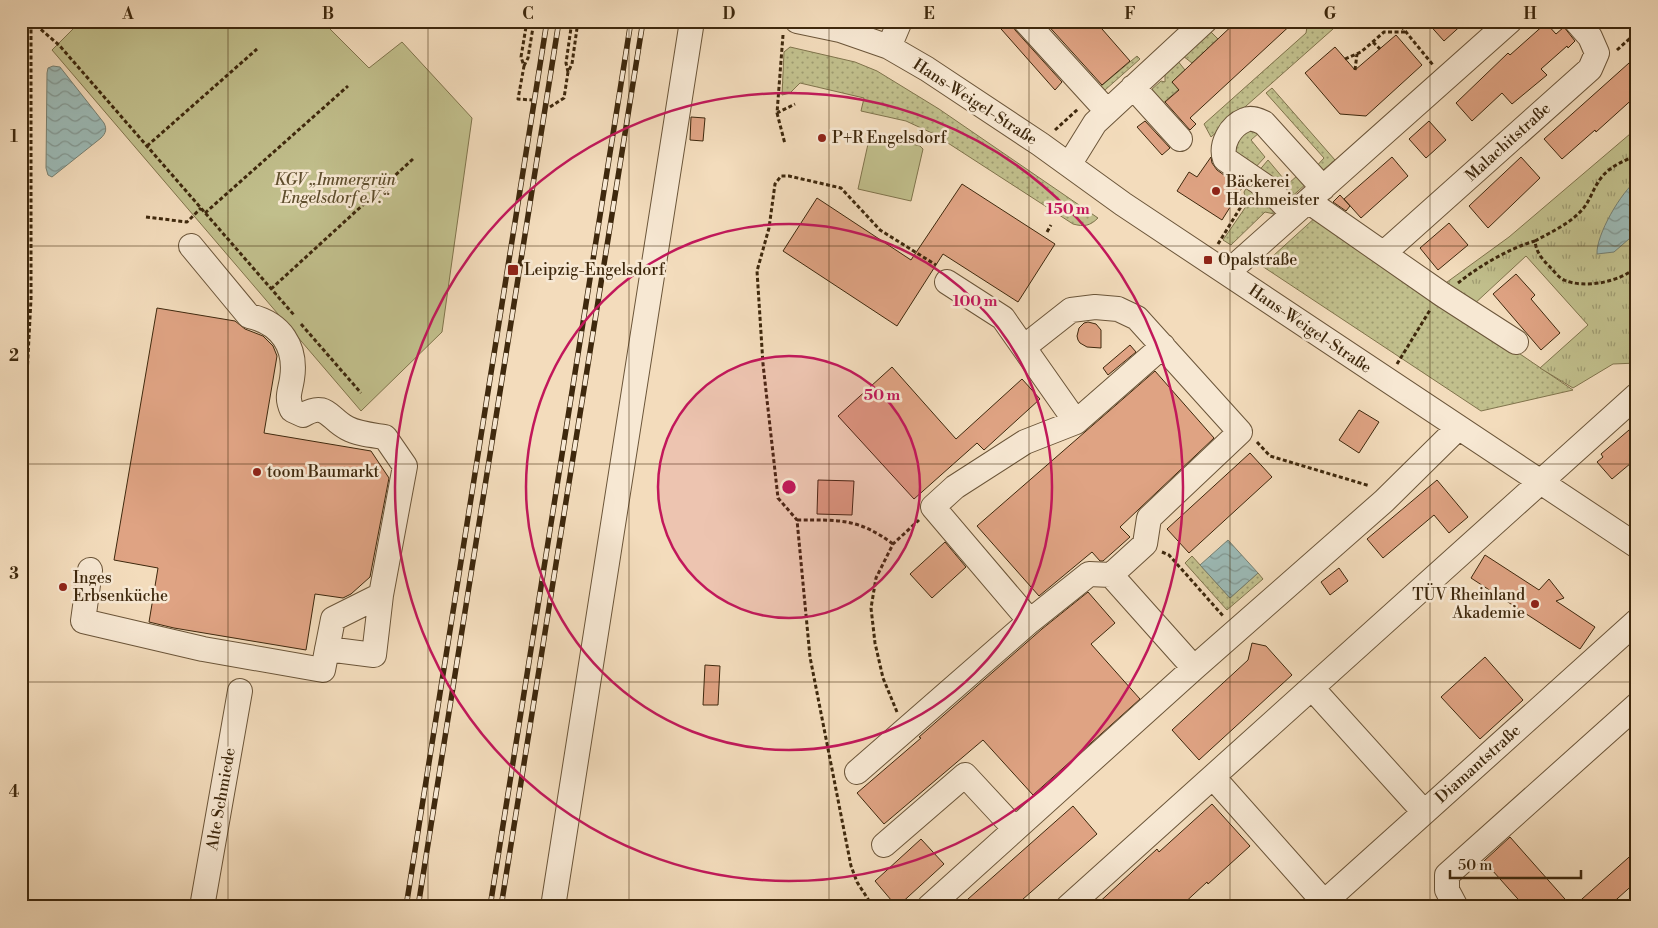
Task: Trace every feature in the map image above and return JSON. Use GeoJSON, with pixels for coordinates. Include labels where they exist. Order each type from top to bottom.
{"type":"FeatureCollection","features":[{"type":"Feature","properties":{"kind":"street"},"geometry":{"type":"LineString","coordinates":[[553,907],[692,21]]}},
{"type":"Feature","properties":{"kind":"street"},"geometry":{"type":"LineString","coordinates":[[889,47],[900,21]]}},
{"type":"Feature","properties":{"kind":"street"},"geometry":{"type":"LineString","coordinates":[[1024,21],[1107,112]]}},
{"type":"Feature","properties":{"kind":"street"},"geometry":{"type":"LineString","coordinates":[[1069,165],[1096,123],[1205,21]]}},
{"type":"Feature","properties":{"kind":"street"},"geometry":{"type":"LineString","coordinates":[[1228,273],[1510,21]]}},
{"type":"Feature","properties":{"kind":"street"},"geometry":{"type":"LineString","coordinates":[[1576,21],[1590,37],[1597,53]]}},
{"type":"Feature","properties":{"kind":"street","name":"Hans-Weigel-Straße"},"geometry":{"type":"LineString","coordinates":[[790,25],[846,32],[889,47],[927,69],[1123,204],[1637,546]]}},
{"type":"Feature","properties":{"kind":"street","name":"Malachitstraße"},"geometry":{"type":"LineString","coordinates":[[1384,253],[1590,69],[1597,53]]}},
{"type":"Feature","properties":{"kind":"street"},"geometry":{"type":"LineString","coordinates":[[1133,87],[1180,139]]}},
{"type":"Feature","properties":{"kind":"street"},"geometry":{"type":"LineString","coordinates":[[1308,201],[1264,123],[1254,119],[1245,120],[1233,128],[1224,143],[1223,153],[1225,159],[1269,189],[1308,201],[1443,295],[1516,342]]}},
{"type":"Feature","properties":{"kind":"street"},"geometry":{"type":"LineString","coordinates":[[191,246],[249,316],[261,319],[277,328],[288,343],[292,361],[292,378],[288,400],[292,410],[303,415],[310,411],[320,410],[330,413],[346,428],[355,432],[385,437],[405,466],[381,595],[374,655],[327,649]]}},
{"type":"Feature","properties":{"kind":"street"},"geometry":{"type":"LineString","coordinates":[[947,282],[1003,318],[1076,422]]}},
{"type":"Feature","properties":{"kind":"street"},"geometry":{"type":"LineString","coordinates":[[857,772],[1030,621],[1089,574],[1111,575],[1145,544],[1148,518],[1240,432],[1137,318],[1118,309],[1095,307],[1071,310],[1024,347]]}},
{"type":"Feature","properties":{"kind":"street"},"geometry":{"type":"LineString","coordinates":[[1030,621],[934,507],[955,487],[1025,442],[1076,422],[1164,346]]}},
{"type":"Feature","properties":{"kind":"street"},"geometry":{"type":"LineString","coordinates":[[1068,907],[1637,395]]}},
{"type":"Feature","properties":{"kind":"street"},"geometry":{"type":"LineString","coordinates":[[929,907],[1194,668],[1384,501],[1458,428]]}},
{"type":"Feature","properties":{"kind":"street"},"geometry":{"type":"LineString","coordinates":[[90,570],[83,621],[202,649],[323,670],[333,619],[381,595]]}},
{"type":"Feature","properties":{"kind":"street"},"geometry":{"type":"LineString","coordinates":[[1111,575],[1194,668]]}},
{"type":"Feature","properties":{"kind":"street","name":"Diamantstraße"},"geometry":{"type":"LineString","coordinates":[[1321,904],[1637,621]]}},
{"type":"Feature","properties":{"kind":"street"},"geometry":{"type":"LineString","coordinates":[[1312,688],[1424,812]]}},
{"type":"Feature","properties":{"kind":"street","name":"Alte Schmiede"},"geometry":{"type":"LineString","coordinates":[[202,907],[240,691]]}},
{"type":"Feature","properties":{"kind":"street"},"geometry":{"type":"LineString","coordinates":[[1456,907],[1447,890],[1447,875],[1637,705]]}},
{"type":"Feature","properties":{"kind":"street"},"geometry":{"type":"LineString","coordinates":[[884,846],[965,775],[1015,829]]}},
{"type":"Feature","properties":{"kind":"street"},"geometry":{"type":"LineString","coordinates":[[1213,777],[1321,904]]}},
{"type":"Feature","properties":{"kind":"path"},"geometry":{"type":"LineString","coordinates":[[30,27],[31,21]]}},
{"type":"Feature","properties":{"kind":"path"},"geometry":{"type":"LineString","coordinates":[[31,21],[59,45],[361,393]]}},
{"type":"Feature","properties":{"kind":"path"},"geometry":{"type":"LineString","coordinates":[[21,436],[25,413],[31,299],[31,21]]}},
{"type":"Feature","properties":{"kind":"path"},"geometry":{"type":"LineString","coordinates":[[519,21],[518,26],[526,27]]}},
{"type":"Feature","properties":{"kind":"path"},"geometry":{"type":"LineString","coordinates":[[524,66],[521,57],[527,21]]}},
{"type":"Feature","properties":{"kind":"path"},"geometry":{"type":"LineString","coordinates":[[532,100],[518,99],[524,66],[528,58],[534,21]]}},
{"type":"Feature","properties":{"kind":"path"},"geometry":{"type":"LineString","coordinates":[[568,72],[566,63],[572,21]]}},
{"type":"Feature","properties":{"kind":"path"},"geometry":{"type":"LineString","coordinates":[[1397,21],[1446,80]]}},
{"type":"Feature","properties":{"kind":"path"},"geometry":{"type":"LineString","coordinates":[[550,108],[564,98],[568,72],[572,64],[578,23]]}},
{"type":"Feature","properties":{"kind":"path"},"geometry":{"type":"LineString","coordinates":[[785,144],[777,113],[790,25]]}},
{"type":"Feature","properties":{"kind":"path"},"geometry":{"type":"LineString","coordinates":[[1345,59],[1357,54],[1384,32],[1405,32]]}},
{"type":"Feature","properties":{"kind":"path"},"geometry":{"type":"LineString","coordinates":[[1597,53],[1614,52],[1637,32]]}},
{"type":"Feature","properties":{"kind":"path"},"geometry":{"type":"LineString","coordinates":[[1373,42],[1380,49]]}},
{"type":"Feature","properties":{"kind":"path"},"geometry":{"type":"LineString","coordinates":[[147,146],[256,49]]}},
{"type":"Feature","properties":{"kind":"path"},"geometry":{"type":"LineString","coordinates":[[1355,70],[1357,54]]}},
{"type":"Feature","properties":{"kind":"path"},"geometry":{"type":"LineString","coordinates":[[205,213],[348,86]]}},
{"type":"Feature","properties":{"kind":"path"},"geometry":{"type":"LineString","coordinates":[[777,113],[795,104]]}},
{"type":"Feature","properties":{"kind":"path"},"geometry":{"type":"LineString","coordinates":[[1387,380],[1431,309],[1443,295],[1473,272],[1567,223],[1581,212],[1600,179],[1608,170],[1620,162],[1637,155]]}},
{"type":"Feature","properties":{"kind":"path"},"geometry":{"type":"LineString","coordinates":[[271,289],[413,159]]}},
{"type":"Feature","properties":{"kind":"path"},"geometry":{"type":"LineString","coordinates":[[873,907],[857,882],[850,866],[810,657],[797,520],[778,498],[756,270],[769,228],[775,184],[781,176],[789,176],[841,188],[880,230],[936,264],[947,282]]}},
{"type":"Feature","properties":{"kind":"path"},"geometry":{"type":"LineString","coordinates":[[1208,260],[1242,205],[1239,202],[1250,176]]}},
{"type":"Feature","properties":{"kind":"path"},"geometry":{"type":"LineString","coordinates":[[146,217],[187,222],[201,208]]}},
{"type":"Feature","properties":{"kind":"path"},"geometry":{"type":"LineString","coordinates":[[1047,232],[1051,225]]}},
{"type":"Feature","properties":{"kind":"path"},"geometry":{"type":"LineString","coordinates":[[1535,241],[1536,250],[1562,280],[1589,284],[1606,282],[1632,271],[1637,266]]}},
{"type":"Feature","properties":{"kind":"path"},"geometry":{"type":"LineString","coordinates":[[1632,271],[1637,278]]}},
{"type":"Feature","properties":{"kind":"path"},"geometry":{"type":"LineString","coordinates":[[1240,432],[1251,435],[1270,456],[1370,486],[1384,501]]}},
{"type":"Feature","properties":{"kind":"path"},"geometry":{"type":"LineString","coordinates":[[905,731],[884,678],[875,643],[871,608],[876,578],[893,544],[934,507]]}},
{"type":"Feature","properties":{"kind":"path"},"geometry":{"type":"LineString","coordinates":[[797,520],[835,520],[855,523],[876,532],[893,544]]}},
{"type":"Feature","properties":{"kind":"path"},"geometry":{"type":"LineString","coordinates":[[1145,544],[1169,555],[1236,631]]}},
{"type":"Feature","properties":{"kind":"green space","name":"KGV „Immergrün Engelsdorf e.V.“"},"geometry":{"type":"Polygon","coordinates":[[[81,21],[277,21],[282,26],[287,21],[322,21],[369,68],[402,42],[472,118],[442,332],[361,411],[52,50],[81,21]]]}},
{"type":"Feature","properties":{"kind":"green space"},"geometry":{"type":"Polygon","coordinates":[[[1308,21],[1342,21],[1211,137],[1204,124],[1306,33],[1308,21]]]}},
{"type":"Feature","properties":{"kind":"green space"},"geometry":{"type":"Polygon","coordinates":[[[1210,31],[1218,39],[1192,63],[1183,56],[1210,31]]]}},
{"type":"Feature","properties":{"kind":"green space"},"geometry":{"type":"Polygon","coordinates":[[[790,47],[855,62],[877,71],[939,109],[1098,218],[1087,225],[1073,224],[934,134],[906,121],[861,111],[864,98],[800,83],[790,93],[782,95],[784,52],[790,47]]]}},
{"type":"Feature","properties":{"kind":"green space"},"geometry":{"type":"Polygon","coordinates":[[[1137,56],[1140,59],[1105,90],[1100,87],[1137,56]]]}},
{"type":"Feature","properties":{"kind":"green space"},"geometry":{"type":"Polygon","coordinates":[[[1177,60],[1185,70],[1172,82],[1179,89],[1161,105],[1151,90],[1161,81],[1165,82],[1165,72],[1177,60]]]}},
{"type":"Feature","properties":{"kind":"green space"},"geometry":{"type":"Polygon","coordinates":[[[1272,88],[1335,160],[1316,176],[1313,170],[1324,158],[1266,93],[1272,88]]]}},
{"type":"Feature","properties":{"kind":"green space"},"geometry":{"type":"Polygon","coordinates":[[[1249,125],[1260,132],[1251,140],[1265,157],[1253,170],[1234,157],[1240,129],[1249,125]]]}},
{"type":"Feature","properties":{"kind":"green space"},"geometry":{"type":"Polygon","coordinates":[[[1637,128],[1637,363],[1613,364],[1573,388],[1540,368],[1588,325],[1526,256],[1472,306],[1443,285],[1509,237],[1637,128]]]}},
{"type":"Feature","properties":{"kind":"green space"},"geometry":{"type":"Polygon","coordinates":[[[876,135],[920,146],[923,149],[911,201],[858,189],[868,144],[876,135]]]}},
{"type":"Feature","properties":{"kind":"green space"},"geometry":{"type":"Polygon","coordinates":[[[1268,160],[1288,184],[1298,175],[1306,184],[1289,199],[1257,173],[1268,160]]]}},
{"type":"Feature","properties":{"kind":"green space"},"geometry":{"type":"Polygon","coordinates":[[[1247,187],[1262,196],[1275,212],[1274,214],[1265,212],[1231,245],[1223,240],[1247,205],[1244,192],[1247,187]]]}},
{"type":"Feature","properties":{"kind":"green space"},"geometry":{"type":"Polygon","coordinates":[[[1317,216],[1573,390],[1481,411],[1262,266],[1317,216]]]}},
{"type":"Feature","properties":{"kind":"green space"},"geometry":{"type":"Polygon","coordinates":[[[1192,556],[1230,598],[1258,573],[1263,579],[1227,610],[1185,563],[1192,556]]]}},
{"type":"Feature","properties":{"kind":"water"},"geometry":{"type":"Polygon","coordinates":[[[53,66],[60,67],[104,123],[106,129],[101,138],[52,177],[48,175],[46,168],[47,73],[48,68],[53,66]]]}},
{"type":"Feature","properties":{"kind":"water"},"geometry":{"type":"Polygon","coordinates":[[[1637,180],[1637,232],[1614,252],[1597,254],[1605,225],[1624,194],[1637,180]]]}},
{"type":"Feature","properties":{"kind":"water"},"geometry":{"type":"Polygon","coordinates":[[[1228,540],[1258,573],[1230,598],[1200,565],[1228,540]]]}},
{"type":"Feature","properties":{"kind":"building"},"geometry":{"type":"Polygon","coordinates":[[[994,21],[1012,21],[1015,30],[1062,82],[1055,90],[994,21]]]}},
{"type":"Feature","properties":{"kind":"building"},"geometry":{"type":"Polygon","coordinates":[[[1044,21],[1095,21],[1130,61],[1102,85],[1044,21]]]}},
{"type":"Feature","properties":{"kind":"building"},"geometry":{"type":"Polygon","coordinates":[[[1237,21],[1295,21],[1190,118],[1196,124],[1190,130],[1165,102],[1179,90],[1172,82],[1237,21]]]}},
{"type":"Feature","properties":{"kind":"building"},"geometry":{"type":"Polygon","coordinates":[[[1426,21],[1466,21],[1444,41],[1426,21]]]}},
{"type":"Feature","properties":{"kind":"building"},"geometry":{"type":"Polygon","coordinates":[[[1546,23],[1556,34],[1564,27],[1575,41],[1541,69],[1547,75],[1512,104],[1502,93],[1472,121],[1456,103],[1508,53],[1510,55],[1546,23]]]}},
{"type":"Feature","properties":{"kind":"building"},"geometry":{"type":"Polygon","coordinates":[[[1396,35],[1422,65],[1366,116],[1340,114],[1305,73],[1335,47],[1355,70],[1396,35]]]}},
{"type":"Feature","properties":{"kind":"building"},"geometry":{"type":"Polygon","coordinates":[[[1629,63],[1637,71],[1637,95],[1596,132],[1595,130],[1562,159],[1544,139],[1629,63]]]}},
{"type":"Feature","properties":{"kind":"building"},"geometry":{"type":"Polygon","coordinates":[[[691,117],[705,118],[703,141],[690,140],[691,117]]]}},
{"type":"Feature","properties":{"kind":"building"},"geometry":{"type":"Polygon","coordinates":[[[1145,121],[1170,148],[1162,155],[1137,127],[1145,121]]]}},
{"type":"Feature","properties":{"kind":"building"},"geometry":{"type":"Polygon","coordinates":[[[1429,121],[1446,140],[1426,158],[1409,139],[1429,121]]]}},
{"type":"Feature","properties":{"kind":"building"},"geometry":{"type":"Polygon","coordinates":[[[1211,157],[1212,163],[1217,170],[1242,188],[1222,220],[1177,191],[1189,172],[1197,177],[1211,157]]]}},
{"type":"Feature","properties":{"kind":"building"},"geometry":{"type":"Polygon","coordinates":[[[1392,157],[1408,176],[1361,218],[1344,199],[1392,157]]]}},
{"type":"Feature","properties":{"kind":"building"},"geometry":{"type":"Polygon","coordinates":[[[1521,157],[1540,178],[1488,228],[1469,206],[1521,157]]]}},
{"type":"Feature","properties":{"kind":"building"},"geometry":{"type":"Polygon","coordinates":[[[962,184],[1055,244],[1018,302],[943,254],[897,326],[783,251],[817,198],[911,260],[962,184]]]}},
{"type":"Feature","properties":{"kind":"building"},"geometry":{"type":"Polygon","coordinates":[[[1340,195],[1350,206],[1346,211],[1333,202],[1340,195]]]}},
{"type":"Feature","properties":{"kind":"building"},"geometry":{"type":"Polygon","coordinates":[[[1449,223],[1468,245],[1438,270],[1420,248],[1449,223]]]}},
{"type":"Feature","properties":{"kind":"building"},"geometry":{"type":"Polygon","coordinates":[[[1516,274],[1535,295],[1531,299],[1560,333],[1541,350],[1493,294],[1516,274]]]}},
{"type":"Feature","properties":{"kind":"building","name":"toom Baumarkt"},"geometry":{"type":"Polygon","coordinates":[[[157,308],[235,321],[245,329],[263,336],[273,346],[277,356],[264,433],[371,451],[389,478],[370,577],[351,594],[343,598],[315,594],[306,650],[174,628],[149,622],[158,568],[114,560],[157,308]]]}},
{"type":"Feature","properties":{"kind":"building"},"geometry":{"type":"Polygon","coordinates":[[[1088,322],[1096,324],[1101,330],[1101,348],[1087,347],[1078,340],[1079,328],[1088,322]]]}},
{"type":"Feature","properties":{"kind":"building"},"geometry":{"type":"Polygon","coordinates":[[[1130,345],[1136,352],[1108,375],[1103,368],[1130,345]]]}},
{"type":"Feature","properties":{"kind":"building"},"geometry":{"type":"Polygon","coordinates":[[[892,367],[956,439],[1022,379],[1040,399],[984,450],[977,443],[914,499],[838,416],[892,367]]]}},
{"type":"Feature","properties":{"kind":"building"},"geometry":{"type":"Polygon","coordinates":[[[1155,371],[1214,438],[1120,527],[1130,537],[1103,561],[1100,561],[1092,552],[1039,596],[977,526],[1155,371]]]}},
{"type":"Feature","properties":{"kind":"building"},"geometry":{"type":"Polygon","coordinates":[[[1359,410],[1379,422],[1359,453],[1339,440],[1359,410]]]}},
{"type":"Feature","properties":{"kind":"building"},"geometry":{"type":"Polygon","coordinates":[[[1629,430],[1637,439],[1637,458],[1612,479],[1597,462],[1603,457],[1601,454],[1629,430]]]}},
{"type":"Feature","properties":{"kind":"building"},"geometry":{"type":"Polygon","coordinates":[[[1250,453],[1272,477],[1189,553],[1167,529],[1250,453]]]}},
{"type":"Feature","properties":{"kind":"building"},"geometry":{"type":"Polygon","coordinates":[[[818,480],[854,481],[852,515],[817,514],[818,480]]]}},
{"type":"Feature","properties":{"kind":"building"},"geometry":{"type":"Polygon","coordinates":[[[1437,480],[1468,517],[1449,533],[1434,515],[1383,558],[1367,539],[1437,480]]]}},
{"type":"Feature","properties":{"kind":"building"},"geometry":{"type":"Polygon","coordinates":[[[945,542],[966,567],[932,598],[910,574],[945,542]]]}},
{"type":"Feature","properties":{"kind":"building"},"geometry":{"type":"Polygon","coordinates":[[[1485,555],[1539,590],[1549,579],[1564,598],[1556,601],[1595,627],[1580,649],[1471,578],[1485,555]]]}},
{"type":"Feature","properties":{"kind":"building"},"geometry":{"type":"Polygon","coordinates":[[[1339,568],[1348,581],[1330,595],[1321,582],[1339,568]]]}},
{"type":"Feature","properties":{"kind":"building"},"geometry":{"type":"Polygon","coordinates":[[[1088,592],[1115,623],[1091,644],[1140,699],[1033,795],[983,740],[884,824],[857,793],[1042,629],[1088,592]]]}},
{"type":"Feature","properties":{"kind":"building"},"geometry":{"type":"Polygon","coordinates":[[[1252,643],[1266,646],[1292,675],[1199,760],[1172,730],[1248,660],[1252,643]]]}},
{"type":"Feature","properties":{"kind":"building"},"geometry":{"type":"Polygon","coordinates":[[[1485,657],[1523,700],[1480,739],[1441,697],[1485,657]]]}},
{"type":"Feature","properties":{"kind":"building"},"geometry":{"type":"Polygon","coordinates":[[[705,665],[720,666],[718,705],[703,705],[705,665]]]}},
{"type":"Feature","properties":{"kind":"building"},"geometry":{"type":"Polygon","coordinates":[[[1212,804],[1250,846],[1208,884],[1207,882],[1180,907],[1094,907],[1157,849],[1159,852],[1212,804]]]}},
{"type":"Feature","properties":{"kind":"building"},"geometry":{"type":"Polygon","coordinates":[[[1073,806],[1097,834],[1014,907],[959,907],[1073,806]]]}},
{"type":"Feature","properties":{"kind":"building"},"geometry":{"type":"Polygon","coordinates":[[[1510,837],[1572,907],[1525,907],[1484,861],[1510,837]]]}},
{"type":"Feature","properties":{"kind":"building"},"geometry":{"type":"Polygon","coordinates":[[[921,839],[944,864],[897,907],[875,881],[921,839]]]}},
{"type":"Feature","properties":{"kind":"building"},"geometry":{"type":"Polygon","coordinates":[[[1637,850],[1637,881],[1608,907],[1573,907],[1637,850]]]}},
{"type":"Feature","properties":{"kind":"railway"},"geometry":{"type":"LineString","coordinates":[[406,907],[547,21]]}},
{"type":"Feature","properties":{"kind":"railway"},"geometry":{"type":"LineString","coordinates":[[418,907],[559,21]]}},
{"type":"Feature","properties":{"kind":"railway"},"geometry":{"type":"LineString","coordinates":[[490,907],[631,21]]}},
{"type":"Feature","properties":{"kind":"railway"},"geometry":{"type":"LineString","coordinates":[[501,907],[643,21]]}},
{"type":"Feature","properties":{"kind":"place","name":"P+R Engelsdorf"},"geometry":{"type":"Point","coordinates":[822,138]}},
{"type":"Feature","properties":{"kind":"place","name":"Bäckerei Hachmeister"},"geometry":{"type":"Point","coordinates":[1216,191]}},
{"type":"Feature","properties":{"kind":"place","name":"Opalstraße"},"geometry":{"type":"Point","coordinates":[1208,260]}},
{"type":"Feature","properties":{"kind":"place","name":"Leipzig-Engelsdorf"},"geometry":{"type":"Point","coordinates":[513,270]}},
{"type":"Feature","properties":{"kind":"place","name":"toom Baumarkt"},"geometry":{"type":"Point","coordinates":[257,472]}},
{"type":"Feature","properties":{"kind":"place","name":"Inges Erbsenküche"},"geometry":{"type":"Point","coordinates":[63,587]}},
{"type":"Feature","properties":{"kind":"place","name":"TÜV Rheinland Akademie"},"geometry":{"type":"Point","coordinates":[1535,604]}}]}
